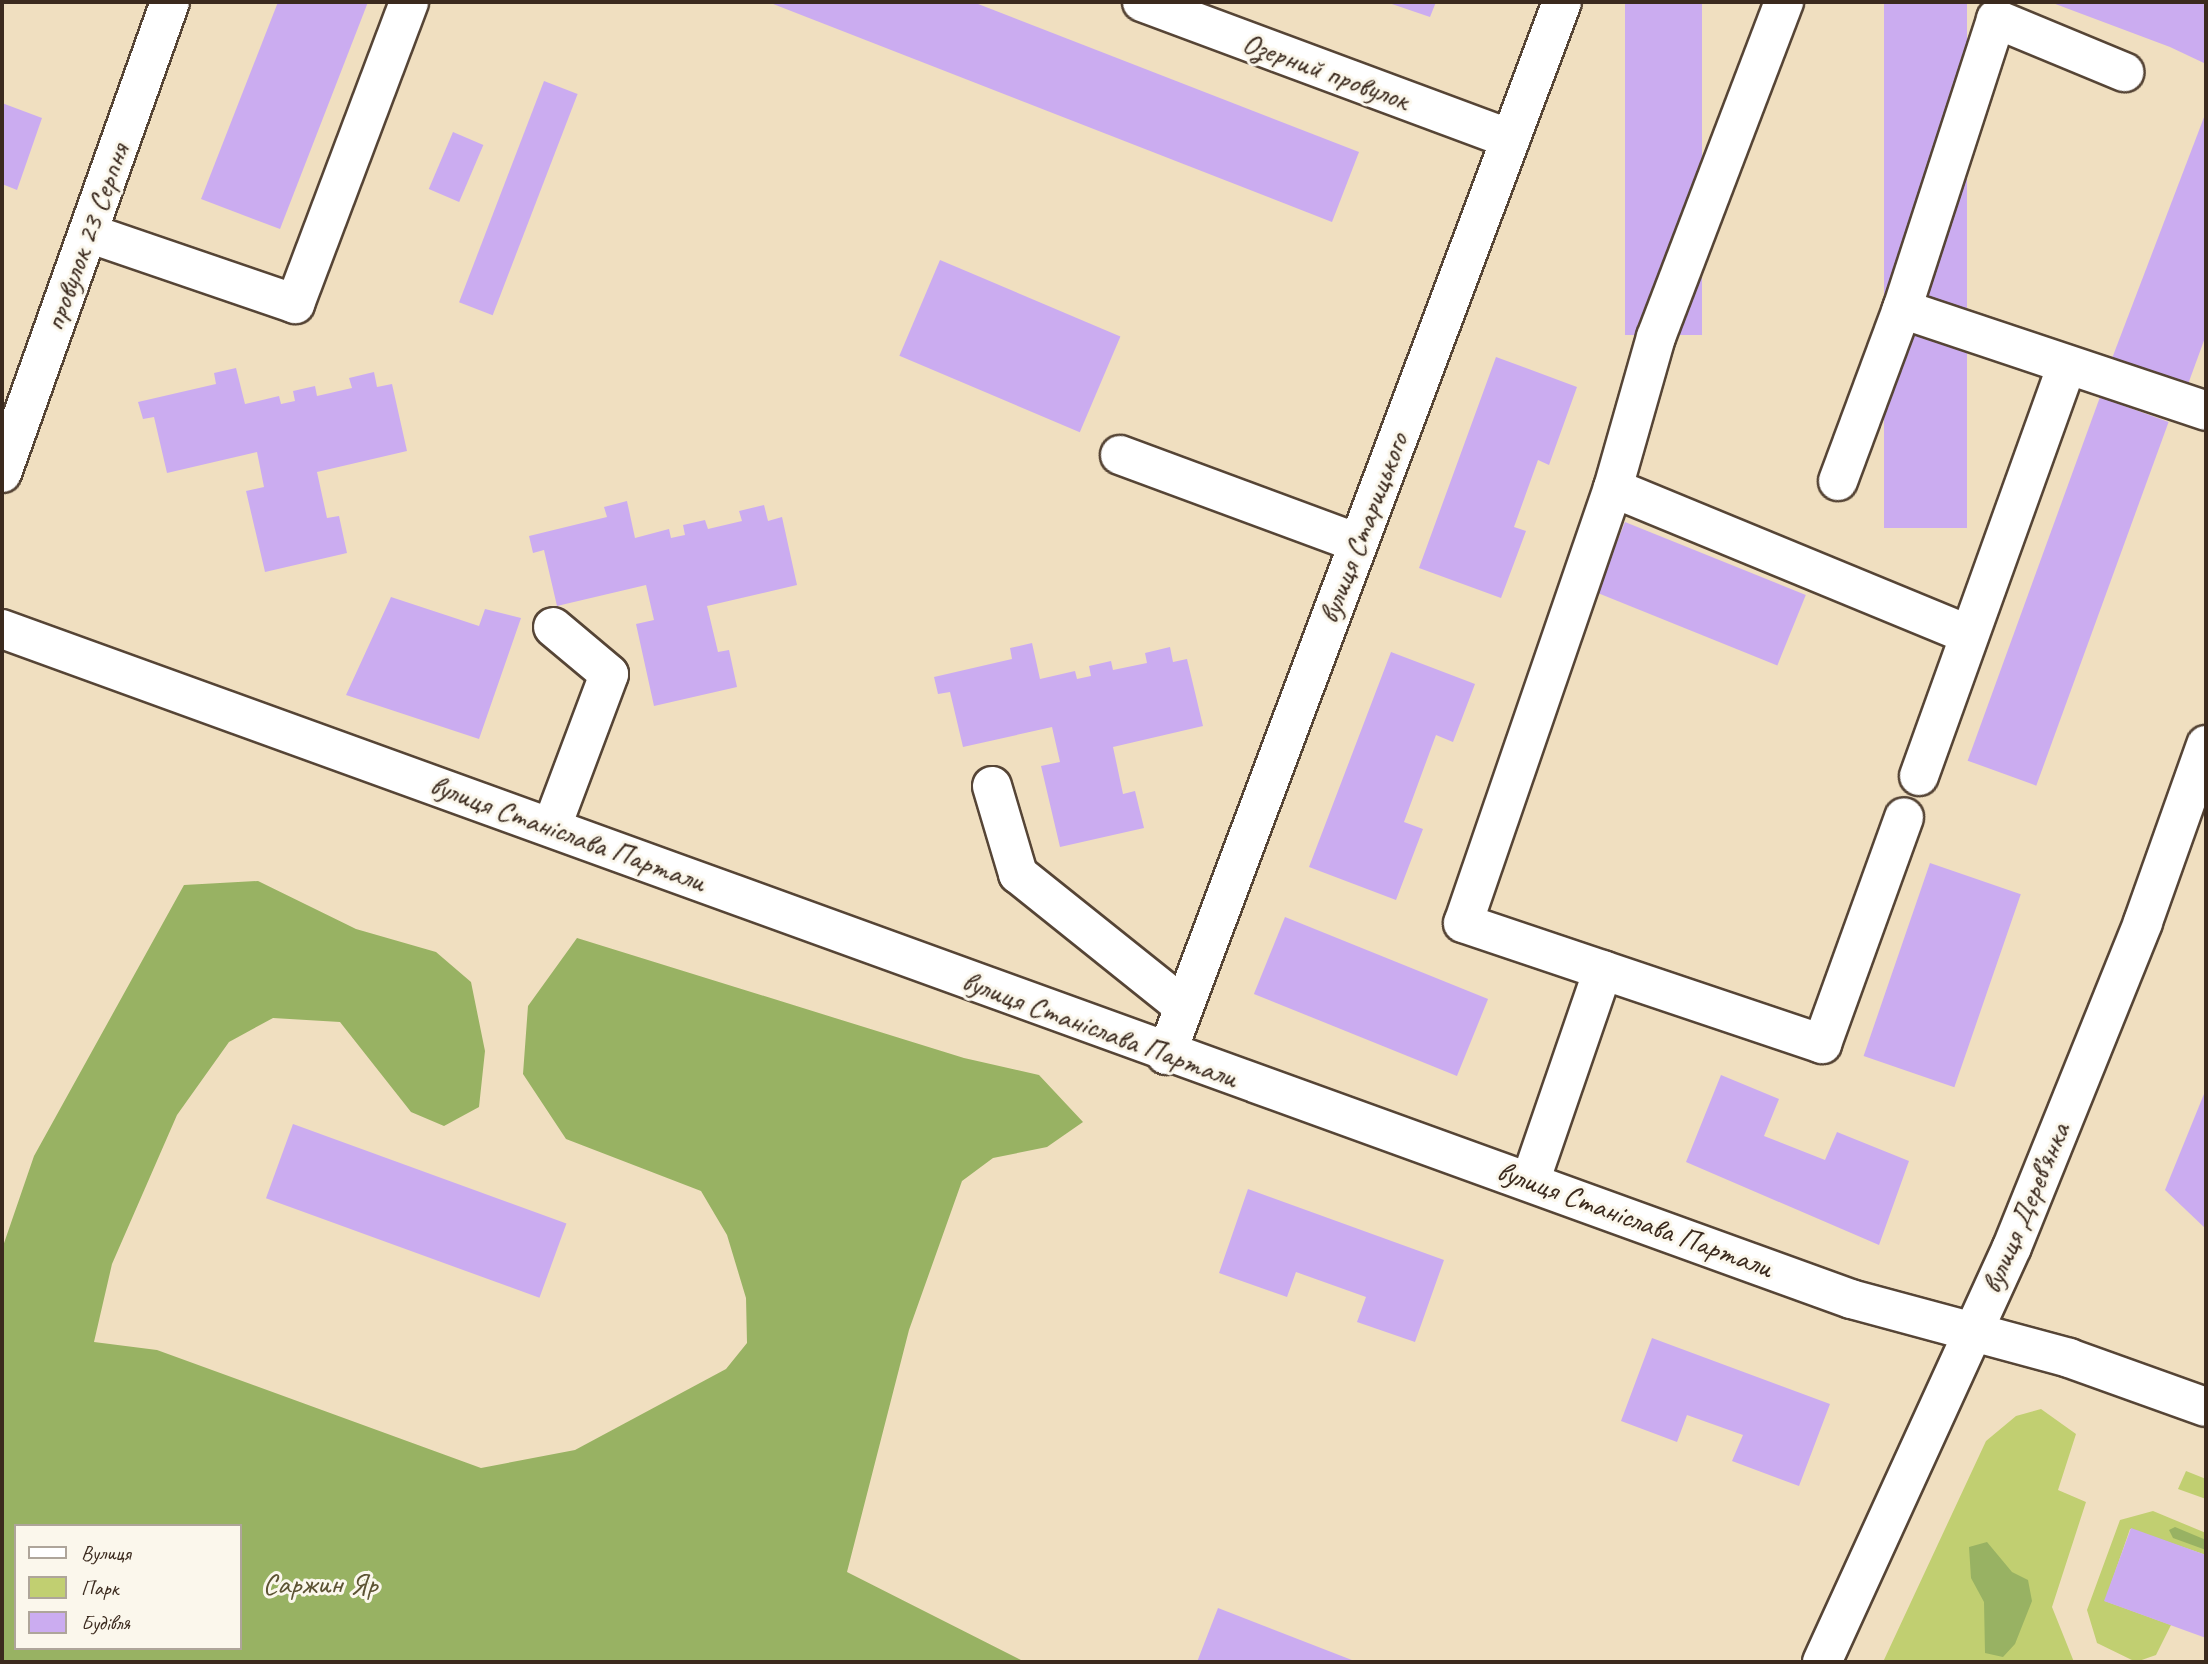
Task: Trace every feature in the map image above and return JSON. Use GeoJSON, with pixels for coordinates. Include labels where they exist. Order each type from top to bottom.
{"type":"FeatureCollection","features":[{"type":"Feature","properties":{"kind":"street","name":"провулок 23 Серпня"},"geometry":{"type":"LineString","coordinates":[[2,473],[10,424],[88,233],[170,2]]}},
{"type":"Feature","properties":{"kind":"street"},"geometry":{"type":"LineString","coordinates":[[88,233],[295,304],[410,2]]}},
{"type":"Feature","properties":{"kind":"street","name":"Озерний провулок"},"geometry":{"type":"LineString","coordinates":[[1142,2],[1510,139]]}},
{"type":"Feature","properties":{"kind":"street","name":"вулиця Старицького"},"geometry":{"type":"LineString","coordinates":[[1166,1055],[1562,2]]}},
{"type":"Feature","properties":{"kind":"street"},"geometry":{"type":"LineString","coordinates":[[1784,2],[1656,337],[1614,488],[1463,923],[1822,1044],[1904,817]]}},
{"type":"Feature","properties":{"kind":"street"},"geometry":{"type":"LineString","coordinates":[[1838,481],[1902,309],[1996,19],[2124,72]]}},
{"type":"Feature","properties":{"kind":"street"},"geometry":{"type":"LineString","coordinates":[[1902,309],[2206,411]]}},
{"type":"Feature","properties":{"kind":"street"},"geometry":{"type":"LineString","coordinates":[[1919,776],[2067,365]]}},
{"type":"Feature","properties":{"kind":"street"},"geometry":{"type":"LineString","coordinates":[[1120,455],[1358,544]]}},
{"type":"Feature","properties":{"kind":"street"},"geometry":{"type":"LineString","coordinates":[[1614,488],[1969,635]]}},
{"type":"Feature","properties":{"kind":"street"},"geometry":{"type":"LineString","coordinates":[[552,826],[610,674],[554,627]]}},
{"type":"Feature","properties":{"kind":"street","name":"вулиця Станіслава Партали"},"geometry":{"type":"LineString","coordinates":[[2,629],[552,826],[1166,1055],[1531,1180],[1851,1299],[2069,1358],[2206,1407]]}},
{"type":"Feature","properties":{"kind":"street","name":"вулиця Дерев’янка"},"geometry":{"type":"LineString","coordinates":[[1822,1662],[1971,1332],[2143,922],[2206,745]]}},
{"type":"Feature","properties":{"kind":"street"},"geometry":{"type":"LineString","coordinates":[[992,786],[1018,874],[1183,1006]]}},
{"type":"Feature","properties":{"kind":"street"},"geometry":{"type":"LineString","coordinates":[[1531,1180],[1603,970]]}},
{"type":"Feature","properties":{"kind":"green space","name":"Саржин Яр"},"geometry":{"type":"Polygon","coordinates":[[[258,881],[356,929],[436,952],[471,982],[485,1051],[479,1107],[444,1126],[411,1112],[340,1022],[273,1018],[229,1042],[177,1115],[112,1264],[94,1342],[157,1350],[481,1468],[575,1450],[726,1369],[747,1343],[746,1298],[727,1235],[701,1191],[566,1139],[523,1074],[528,1006],[577,938],[964,1058],[1039,1075],[1083,1122],[1047,1147],[993,1158],[962,1181],[909,1330],[847,1572],[1025,1662],[2,1662],[2,1249],[34,1156],[184,885],[258,881]]]}},
{"type":"Feature","properties":{"kind":"green space"},"geometry":{"type":"Polygon","coordinates":[[[2041,1409],[2076,1434],[2058,1490],[2086,1502],[2052,1607],[2074,1662],[1883,1662],[1986,1441],[2016,1416],[2041,1409]]]}},
{"type":"Feature","properties":{"kind":"green space"},"geometry":{"type":"Polygon","coordinates":[[[2186,1471],[2206,1479],[2206,1499],[2178,1489],[2186,1471]]]}},
{"type":"Feature","properties":{"kind":"green space"},"geometry":{"type":"Polygon","coordinates":[[[2153,1511],[2206,1533],[2206,1555],[2130,1529],[2105,1601],[2171,1625],[2156,1655],[2136,1662],[2097,1643],[2087,1610],[2120,1520],[2153,1511]]]}},
{"type":"Feature","properties":{"kind":"green space"},"geometry":{"type":"Polygon","coordinates":[[[2175,1527],[2206,1540],[2206,1550],[2173,1538],[2169,1530],[2175,1527]]]}},
{"type":"Feature","properties":{"kind":"green space"},"geometry":{"type":"Polygon","coordinates":[[[1987,1542],[2012,1572],[2028,1580],[2032,1601],[2015,1644],[2003,1657],[1985,1653],[1984,1602],[1971,1578],[1969,1547],[1987,1542]]]}},
{"type":"Feature","properties":{"kind":"building"},"geometry":{"type":"Polygon","coordinates":[[[278,2],[368,2],[280,229],[201,199],[278,2]]]}},
{"type":"Feature","properties":{"kind":"building"},"geometry":{"type":"Polygon","coordinates":[[[768,2],[973,2],[1359,152],[1332,222],[768,2]]]}},
{"type":"Feature","properties":{"kind":"building"},"geometry":{"type":"Polygon","coordinates":[[[1386,2],[1436,2],[1430,17],[1386,2]]]}},
{"type":"Feature","properties":{"kind":"building"},"geometry":{"type":"Polygon","coordinates":[[[1625,2],[1702,2],[1702,335],[1625,335],[1625,2]]]}},
{"type":"Feature","properties":{"kind":"building"},"geometry":{"type":"Polygon","coordinates":[[[1884,2],[1967,2],[1967,528],[1884,528],[1884,2]]]}},
{"type":"Feature","properties":{"kind":"building"},"geometry":{"type":"Polygon","coordinates":[[[2050,2],[2206,2],[2206,64],[2170,47],[2050,2]]]}},
{"type":"Feature","properties":{"kind":"building"},"geometry":{"type":"Polygon","coordinates":[[[544,81],[578,94],[493,315],[459,302],[544,81]]]}},
{"type":"Feature","properties":{"kind":"building"},"geometry":{"type":"Polygon","coordinates":[[[2,103],[42,118],[17,190],[2,184],[2,103]]]}},
{"type":"Feature","properties":{"kind":"building"},"geometry":{"type":"Polygon","coordinates":[[[2206,112],[2206,335],[2187,387],[2111,361],[2206,112]]]}},
{"type":"Feature","properties":{"kind":"building"},"geometry":{"type":"Polygon","coordinates":[[[453,132],[483,145],[459,202],[429,189],[453,132]]]}},
{"type":"Feature","properties":{"kind":"building"},"geometry":{"type":"Polygon","coordinates":[[[940,260],[1120,337],[1080,432],[899,356],[940,260]]]}},
{"type":"Feature","properties":{"kind":"building"},"geometry":{"type":"Polygon","coordinates":[[[1496,357],[1577,387],[1549,465],[1538,460],[1514,527],[1526,531],[1501,598],[1419,568],[1496,357]]]}},
{"type":"Feature","properties":{"kind":"building"},"geometry":{"type":"Polygon","coordinates":[[[236,368],[245,404],[279,396],[281,404],[295,401],[293,391],[315,386],[317,396],[352,388],[349,378],[374,372],[377,387],[392,384],[407,451],[317,472],[327,518],[339,516],[347,553],[265,572],[246,491],[264,487],[257,452],[167,473],[154,417],[143,419],[138,402],[216,384],[214,373],[236,368]]]}},
{"type":"Feature","properties":{"kind":"building"},"geometry":{"type":"Polygon","coordinates":[[[2100,397],[2169,422],[2036,786],[1968,761],[2100,397]]]}},
{"type":"Feature","properties":{"kind":"building"},"geometry":{"type":"Polygon","coordinates":[[[627,501],[635,538],[669,529],[671,538],[685,535],[683,525],[705,520],[708,529],[742,521],[739,511],[764,505],[768,521],[782,517],[797,585],[707,606],[718,652],[729,650],[737,687],[654,706],[636,624],[654,620],[646,585],[557,606],[544,550],[533,553],[529,536],[607,517],[604,507],[627,501]]]}},
{"type":"Feature","properties":{"kind":"building"},"geometry":{"type":"Polygon","coordinates":[[[1625,522],[1806,595],[1777,666],[1597,592],[1625,522]]]}},
{"type":"Feature","properties":{"kind":"building"},"geometry":{"type":"Polygon","coordinates":[[[391,597],[479,626],[485,609],[521,618],[479,739],[346,695],[391,597]]]}},
{"type":"Feature","properties":{"kind":"building"},"geometry":{"type":"Polygon","coordinates":[[[1032,643],[1040,679],[1075,671],[1077,679],[1091,676],[1089,666],[1111,661],[1113,670],[1147,663],[1145,653],[1170,647],[1173,662],[1187,659],[1203,726],[1113,747],[1123,794],[1135,791],[1144,828],[1060,847],[1041,766],[1060,762],[1052,727],[963,747],[950,692],[938,694],[934,677],[1012,659],[1010,648],[1032,643]]]}},
{"type":"Feature","properties":{"kind":"building"},"geometry":{"type":"Polygon","coordinates":[[[1391,652],[1475,684],[1453,742],[1436,735],[1404,822],[1423,829],[1396,900],[1309,867],[1391,652]]]}},
{"type":"Feature","properties":{"kind":"building"},"geometry":{"type":"Polygon","coordinates":[[[1930,863],[2021,894],[1954,1087],[1864,1056],[1930,863]]]}},
{"type":"Feature","properties":{"kind":"building"},"geometry":{"type":"Polygon","coordinates":[[[1285,917],[1488,999],[1457,1076],[1254,994],[1285,917]]]}},
{"type":"Feature","properties":{"kind":"building"},"geometry":{"type":"Polygon","coordinates":[[[1721,1075],[1779,1099],[1764,1136],[1825,1160],[1837,1132],[1909,1161],[1879,1245],[1686,1162],[1721,1075]]]}},
{"type":"Feature","properties":{"kind":"building"},"geometry":{"type":"Polygon","coordinates":[[[2206,1089],[2206,1229],[2165,1190],[2206,1089]]]}},
{"type":"Feature","properties":{"kind":"building"},"geometry":{"type":"Polygon","coordinates":[[[293,1124],[566,1224],[539,1298],[266,1198],[293,1124]]]}},
{"type":"Feature","properties":{"kind":"building"},"geometry":{"type":"Polygon","coordinates":[[[1248,1189],[1444,1260],[1415,1342],[1357,1322],[1366,1297],[1296,1272],[1287,1297],[1219,1273],[1248,1189]]]}},
{"type":"Feature","properties":{"kind":"building"},"geometry":{"type":"Polygon","coordinates":[[[1652,1338],[1830,1404],[1799,1486],[1732,1461],[1743,1435],[1687,1415],[1677,1442],[1621,1421],[1652,1338]]]}},
{"type":"Feature","properties":{"kind":"building"},"geometry":{"type":"Polygon","coordinates":[[[2131,1528],[2206,1555],[2206,1638],[2104,1601],[2131,1528]]]}},
{"type":"Feature","properties":{"kind":"building"},"geometry":{"type":"Polygon","coordinates":[[[1218,1608],[1357,1662],[1197,1662],[1218,1608]]]}}]}
